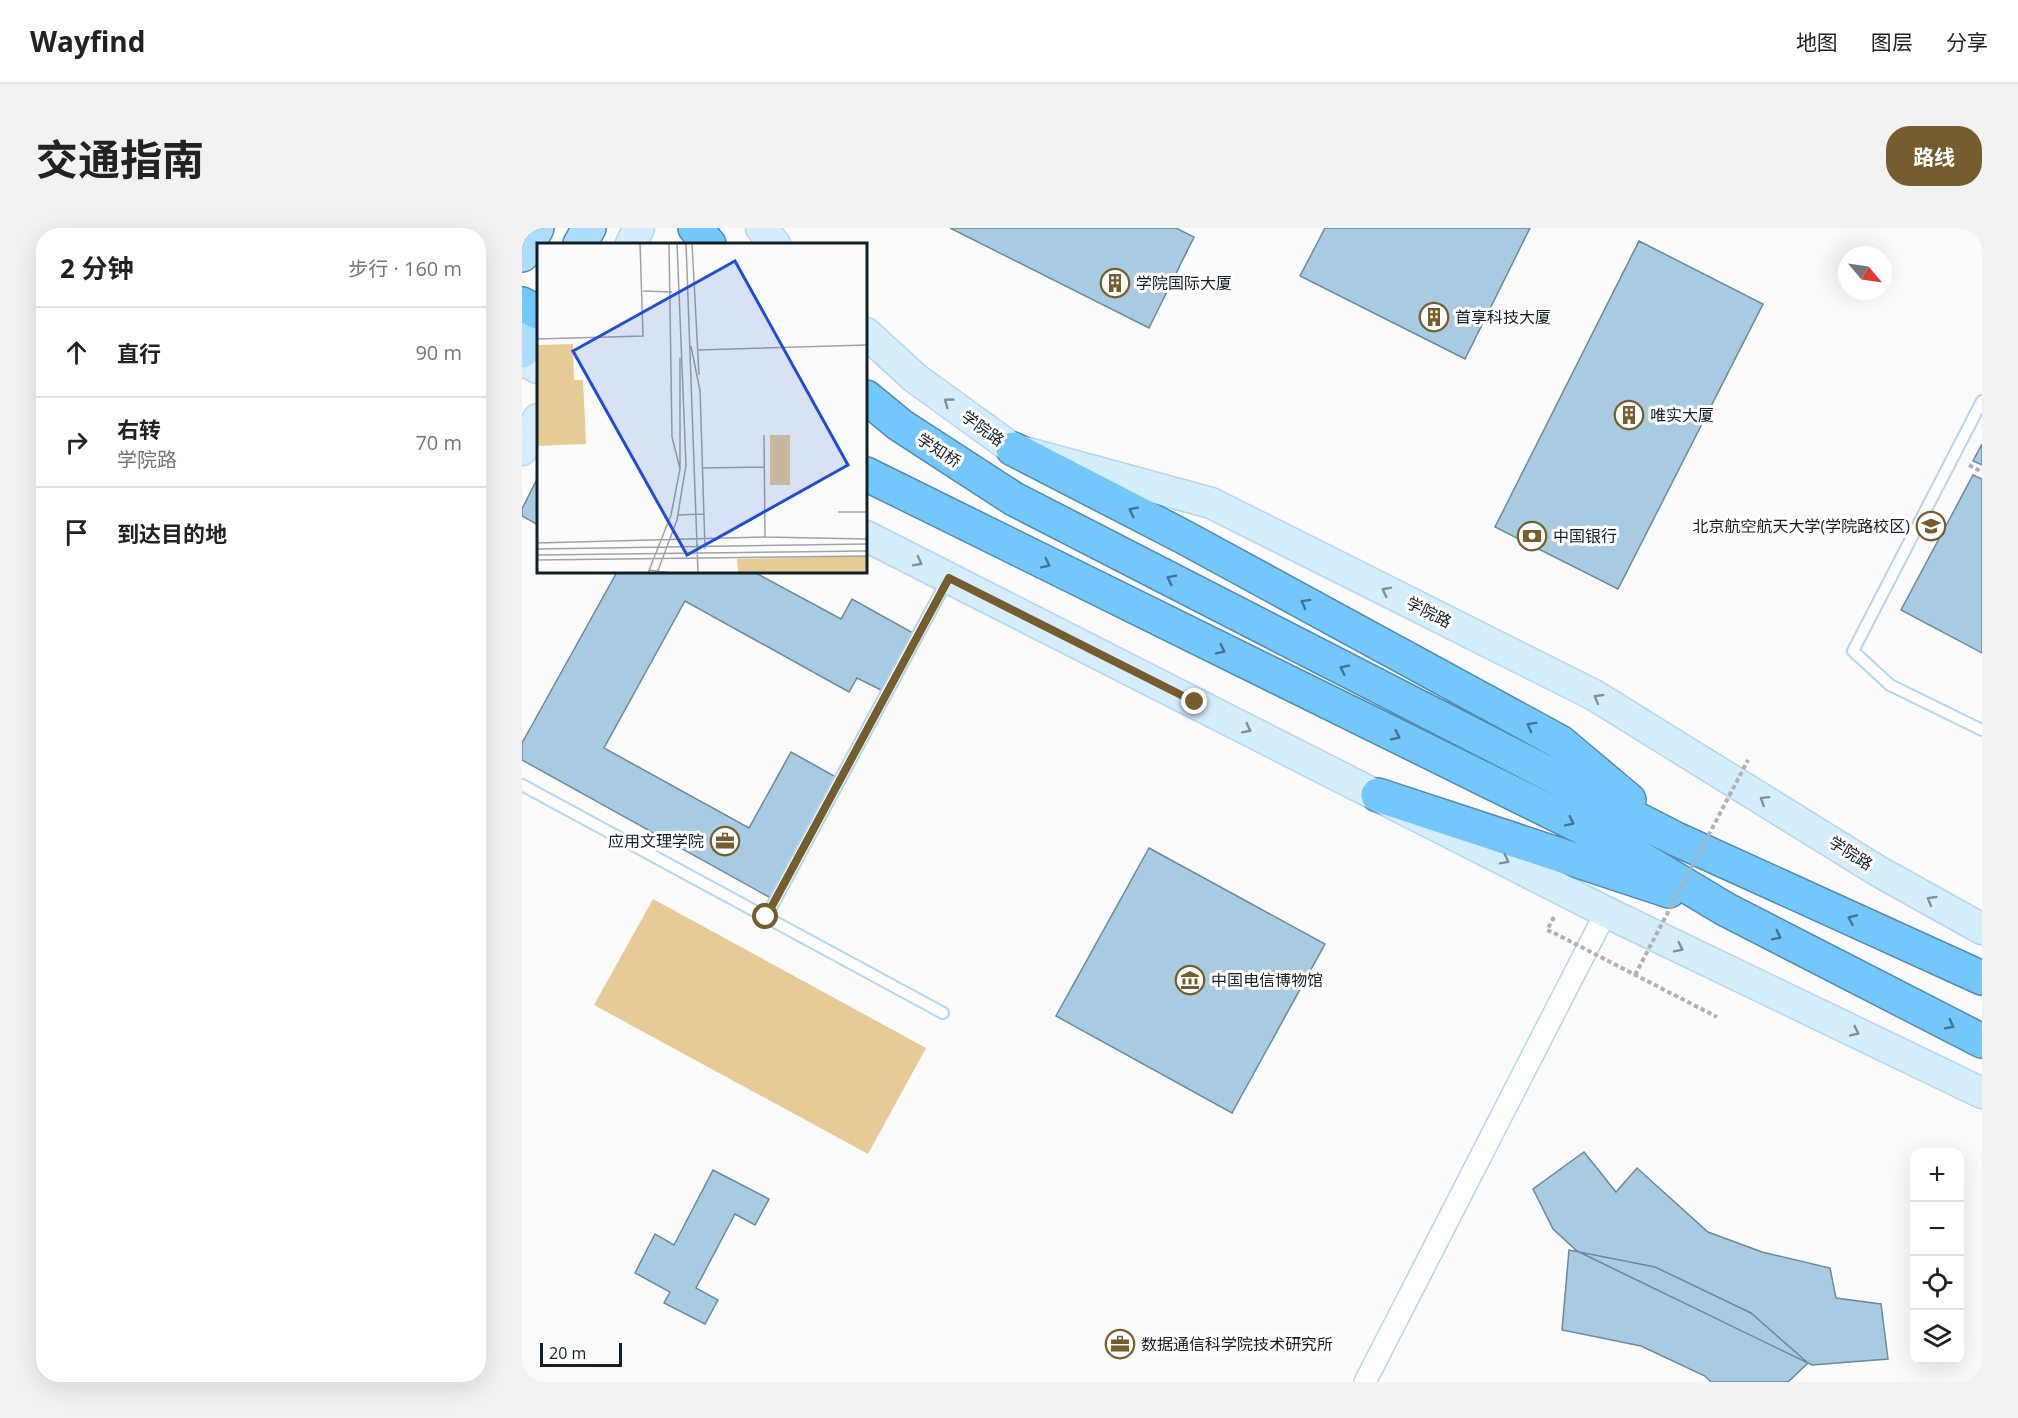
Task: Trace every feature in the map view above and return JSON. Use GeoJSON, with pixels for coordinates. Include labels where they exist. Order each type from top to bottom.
{"type":"FeatureCollection","features":[{"type":"Feature","properties":{"kind":"highway"},"geometry":{"type":"LineString","coordinates":[[695,228],[708,243]]}},
{"type":"Feature","properties":{"kind":"highway"},"geometry":{"type":"LineString","coordinates":[[522,304],[537,312]]}},
{"type":"Feature","properties":{"kind":"highway","name":"学知桥"},"geometry":{"type":"LineString","coordinates":[[867,398],[900,425],[1014,499],[1676,839]]}},
{"type":"Feature","properties":{"kind":"highway"},"geometry":{"type":"LineString","coordinates":[[1013,449],[1191,541],[1560,742],[1676,839],[1982,978]]}},
{"type":"Feature","properties":{"kind":"highway"},"geometry":{"type":"LineString","coordinates":[[867,475],[1620,846],[1725,909],[1982,1041]]}},
{"type":"Feature","properties":{"kind":"highway"},"geometry":{"type":"LineString","coordinates":[[1378,795],[1725,909]]}},
{"type":"Feature","properties":{"kind":"main road"},"geometry":{"type":"LineString","coordinates":[[522,255],[537,228]]}},
{"type":"Feature","properties":{"kind":"main road"},"geometry":{"type":"LineString","coordinates":[[581,243],[589,228]]}},
{"type":"Feature","properties":{"kind":"main road"},"geometry":{"type":"LineString","coordinates":[[522,351],[537,323]]}},
{"type":"Feature","properties":{"kind":"street"},"geometry":{"type":"LineString","coordinates":[[632,243],[639,228]]}},
{"type":"Feature","properties":{"kind":"street"},"geometry":{"type":"LineString","coordinates":[[761,228],[774,243]]}},
{"type":"Feature","properties":{"kind":"street","name":"学院路"},"geometry":{"type":"LineString","coordinates":[[867,334],[915,378],[1013,449],[1211,503],[1594,695],[1878,871],[1982,929]]}},
{"type":"Feature","properties":{"kind":"street"},"geometry":{"type":"LineString","coordinates":[[522,360],[537,368]]}},
{"type":"Feature","properties":{"kind":"street"},"geometry":{"type":"LineString","coordinates":[[522,450],[537,421]]}},
{"type":"Feature","properties":{"kind":"street"},"geometry":{"type":"LineString","coordinates":[[867,537],[1606,912],[1982,1093]]}},
{"type":"Feature","properties":{"kind":"street"},"geometry":{"type":"LineString","coordinates":[[1365,1382],[1606,912]]}},
{"type":"Feature","properties":{"kind":"lane"},"geometry":{"type":"LineString","coordinates":[[1982,401],[1853,651],[1890,685],[1982,730]]}},
{"type":"Feature","properties":{"kind":"lane"},"geometry":{"type":"LineString","coordinates":[[766,917],[949,578]]}},
{"type":"Feature","properties":{"kind":"lane"},"geometry":{"type":"LineString","coordinates":[[522,785],[943,1013]]}},
{"type":"Feature","properties":{"kind":"path"},"geometry":{"type":"LineString","coordinates":[[1635,975],[1748,760]]}},
{"type":"Feature","properties":{"kind":"path"},"geometry":{"type":"LineString","coordinates":[[1554,933],[1718,1017]]}},
{"type":"Feature","properties":{"kind":"shaded area"},"geometry":{"type":"Polygon","coordinates":[[[653,899],[926,1048],[868,1154],[594,1005],[653,899]]]}},
{"type":"Feature","properties":{"kind":"building","name":"学院国际大厦"},"geometry":{"type":"Polygon","coordinates":[[[950,228],[1176,228],[1194,237],[1149,328],[950,228]]]}},
{"type":"Feature","properties":{"kind":"building","name":"首享科技大厦"},"geometry":{"type":"Polygon","coordinates":[[[1325,228],[1530,228],[1465,359],[1300,276],[1325,228]]]}},
{"type":"Feature","properties":{"kind":"building","name":"唯实大厦"},"geometry":{"type":"Polygon","coordinates":[[[1639,241],[1763,304],[1618,589],[1495,527],[1639,241]]]}},
{"type":"Feature","properties":{"kind":"building"},"geometry":{"type":"Polygon","coordinates":[[[1982,444],[1982,465],[1973,461],[1982,444]]]}},
{"type":"Feature","properties":{"kind":"building"},"geometry":{"type":"Polygon","coordinates":[[[1973,475],[1982,479],[1982,653],[1901,610],[1973,475]]]}},
{"type":"Feature","properties":{"kind":"building"},"geometry":{"type":"Polygon","coordinates":[[[537,479],[537,524],[522,516],[522,509],[537,479]]]}},
{"type":"Feature","properties":{"kind":"building"},"geometry":{"type":"Polygon","coordinates":[[[616,573],[756,573],[841,619],[852,599],[913,633],[881,690],[857,678],[849,692],[685,601],[604,748],[749,828],[791,752],[845,782],[778,902],[522,760],[522,743],[616,573]]]}},
{"type":"Feature","properties":{"kind":"building","name":"中国电信博物馆"},"geometry":{"type":"Polygon","coordinates":[[[1149,848],[1325,944],[1232,1113],[1056,1016],[1149,848]]]}},
{"type":"Feature","properties":{"kind":"building"},"geometry":{"type":"Polygon","coordinates":[[[1584,1152],[1616,1192],[1637,1168],[1708,1232],[1762,1252],[1830,1268],[1836,1298],[1881,1304],[1888,1359],[1812,1365],[1577,1251],[1553,1229],[1533,1189],[1584,1152]]]}},
{"type":"Feature","properties":{"kind":"building"},"geometry":{"type":"Polygon","coordinates":[[[713,1170],[769,1199],[755,1225],[735,1214],[696,1288],[718,1300],[705,1324],[664,1303],[670,1292],[635,1273],[655,1234],[674,1245],[713,1170]]]}},
{"type":"Feature","properties":{"kind":"building"},"geometry":{"type":"Polygon","coordinates":[[[1569,1250],[1655,1267],[1751,1313],[1808,1363],[1788,1382],[1711,1382],[1705,1376],[1641,1346],[1562,1330],[1569,1250]]]}},
{"type":"Feature","properties":{"kind":"place","name":"学院国际大厦"},"geometry":{"type":"Point","coordinates":[1115,283]}},
{"type":"Feature","properties":{"kind":"place","name":"首享科技大厦"},"geometry":{"type":"Point","coordinates":[1434,317]}},
{"type":"Feature","properties":{"kind":"place","name":"唯实大厦"},"geometry":{"type":"Point","coordinates":[1629,415]}},
{"type":"Feature","properties":{"kind":"place","name":"北京航空航天大学(学院路校区)"},"geometry":{"type":"Point","coordinates":[1931,526]}},
{"type":"Feature","properties":{"kind":"place","name":"中国银行"},"geometry":{"type":"Point","coordinates":[1532,536]}},
{"type":"Feature","properties":{"kind":"place","name":"应用文理学院"},"geometry":{"type":"Point","coordinates":[725,841]}},
{"type":"Feature","properties":{"kind":"place","name":"中国电信博物馆"},"geometry":{"type":"Point","coordinates":[1190,980]}},
{"type":"Feature","properties":{"kind":"place","name":"数据通信科学院技术研究所"},"geometry":{"type":"Point","coordinates":[1120,1344]}},
{"type":"Feature","properties":{"kind":"route"},"geometry":{"type":"LineString","coordinates":[[766,917],[949,578],[1195,702]]}}]}
